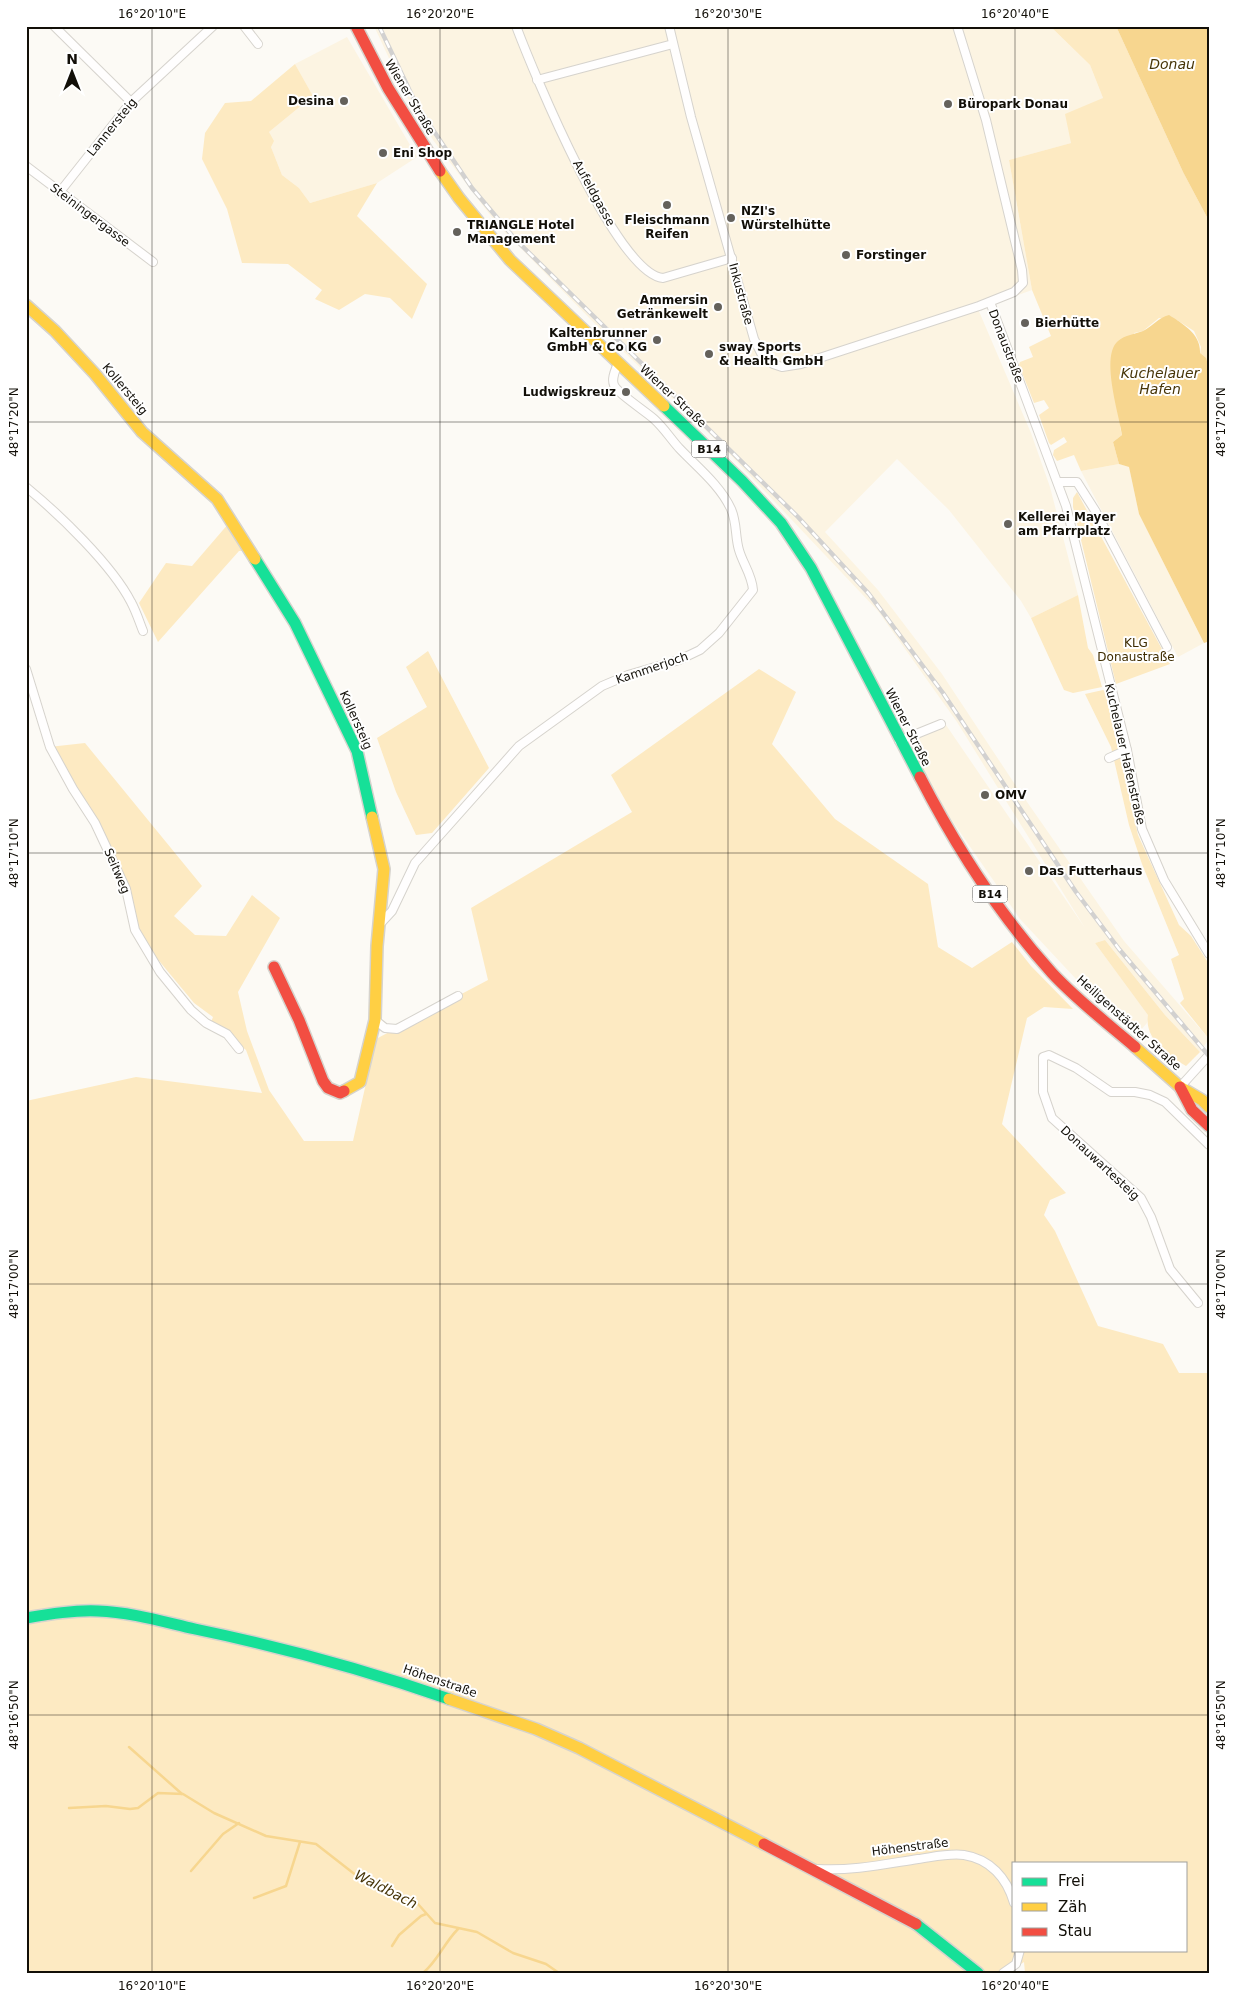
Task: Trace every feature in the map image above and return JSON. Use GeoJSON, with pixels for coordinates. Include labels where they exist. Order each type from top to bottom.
{"type":"FeatureCollection","features":[{"type":"Feature","properties":{"kind":"street"},"geometry":{"type":"LineString","coordinates":[[54,26],[130,102]]}},
{"type":"Feature","properties":{"kind":"street","name":"Lannersteig"},"geometry":{"type":"LineString","coordinates":[[60,193],[130,102],[213,26]]}},
{"type":"Feature","properties":{"kind":"street"},"geometry":{"type":"LineString","coordinates":[[244,26],[258,44]]}},
{"type":"Feature","properties":{"kind":"street","name":"Wiener Straße"},"geometry":{"type":"LineString","coordinates":[[356,26],[388,88],[420,141],[482,227],[510,260],[742,481],[781,523],[811,568],[899,741],[940,816],[988,892],[1020,934],[1060,981]]}},
{"type":"Feature","properties":{"kind":"street","name":"Aufeldgasse"},"geometry":{"type":"LineString","coordinates":[[516,26],[537,80],[582,175],[612,227],[648,273],[658,278],[732,258]]}},
{"type":"Feature","properties":{"kind":"street","name":"Inkustraße"},"geometry":{"type":"LineString","coordinates":[[669,26],[691,117],[755,344],[765,359],[779,366],[794,366],[990,302]]}},
{"type":"Feature","properties":{"kind":"street","name":"Donaustraße"},"geometry":{"type":"LineString","coordinates":[[957,26],[986,120],[1024,280],[1021,287],[1014,292],[990,302],[1058,482]]}},
{"type":"Feature","properties":{"kind":"street"},"geometry":{"type":"LineString","coordinates":[[537,80],[673,44]]}},
{"type":"Feature","properties":{"kind":"street","name":"Steiningergasse"},"geometry":{"type":"LineString","coordinates":[[26,166],[153,262]]}},
{"type":"Feature","properties":{"kind":"street","name":"Kollersteig"},"geometry":{"type":"LineString","coordinates":[[26,305],[55,331],[95,374],[142,432],[217,499],[294,623],[357,751],[384,869],[375,1020],[360,1082],[340,1093],[328,1088],[323,1082],[299,1020],[274,967]]}},
{"type":"Feature","properties":{"kind":"street","name":"Kammerjoch"},"geometry":{"type":"LineString","coordinates":[[380,924],[392,911],[415,863],[519,746],[602,686],[628,675],[679,660],[700,650],[719,633],[753,590],[751,576],[739,549],[730,508],[712,480],[677,446],[672,436],[637,404],[621,394],[613,384],[613,376],[618,363]]}},
{"type":"Feature","properties":{"kind":"street"},"geometry":{"type":"LineString","coordinates":[[1058,482],[1077,482],[1096,512],[1167,647]]}},
{"type":"Feature","properties":{"kind":"street","name":"Kuchelauer Hafenstraße"},"geometry":{"type":"LineString","coordinates":[[1058,482],[1127,750],[1142,829],[1164,880],[1209,954]]}},
{"type":"Feature","properties":{"kind":"street"},"geometry":{"type":"LineString","coordinates":[[26,486],[53,509],[113,576],[131,602],[143,630]]}},
{"type":"Feature","properties":{"kind":"street","name":"Seitweg"},"geometry":{"type":"LineString","coordinates":[[26,668],[50,747],[99,831],[126,889],[135,930],[160,972],[191,1010],[206,1023],[226,1034],[239,1050]]}},
{"type":"Feature","properties":{"kind":"street"},"geometry":{"type":"LineString","coordinates":[[899,741],[941,724]]}},
{"type":"Feature","properties":{"kind":"street"},"geometry":{"type":"LineString","coordinates":[[1109,758],[1127,750]]}},
{"type":"Feature","properties":{"kind":"street","name":"Heiligenstädter Straße"},"geometry":{"type":"LineString","coordinates":[[1060,981],[1180,1087],[1202,1100],[1209,1107]]}},
{"type":"Feature","properties":{"kind":"street"},"geometry":{"type":"LineString","coordinates":[[375,1020],[385,1028],[398,1028],[458,996]]}},
{"type":"Feature","properties":{"kind":"street","name":"Donauwartesteig"},"geometry":{"type":"LineString","coordinates":[[1198,1303],[1170,1269],[1151,1217],[1141,1198],[1052,1118],[1043,1092],[1043,1057],[1049,1055],[1076,1068],[1111,1092],[1135,1092],[1150,1095],[1165,1102],[1209,1145]]}},
{"type":"Feature","properties":{"kind":"street"},"geometry":{"type":"LineString","coordinates":[[1180,1087],[1209,1055]]}},
{"type":"Feature","properties":{"kind":"street","name":"Heiligenstädter Straße"},"geometry":{"type":"LineString","coordinates":[[1180,1087],[1192,1110],[1209,1126]]}},
{"type":"Feature","properties":{"kind":"street","name":"Höhenstraße"},"geometry":{"type":"LineString","coordinates":[[26,1618],[63,1612],[90,1611],[136,1616],[230,1636],[371,1672],[536,1729],[579,1748],[816,1869],[922,1928],[978,1973]]}},
{"type":"Feature","properties":{"kind":"street","name":"Höhenstraße"},"geometry":{"type":"LineString","coordinates":[[816,1869],[850,1869],[944,1855],[963,1855],[993,1866],[1004,1879],[1012,1898]]}},
{"type":"Feature","properties":{"kind":"street"},"geometry":{"type":"LineString","coordinates":[[1003,1973],[1016,1964],[1019,1952]]}},
{"type":"Feature","properties":{"kind":"shaded area"},"geometry":{"type":"Polygon","coordinates":[[[374,26],[1050,26],[1090,65],[1103,98],[1071,143],[1009,160],[1032,290],[978,309],[1031,433],[1050,487],[1078,595],[1031,618],[1021,601],[949,510],[897,459],[825,532],[878,590],[942,674],[1018,789],[1124,941],[1209,1039],[1200,1052],[1165,1015],[1105,940],[1095,943],[1149,1015],[1147,1023],[1140,1031],[1076,979],[1020,919],[944,809],[905,740],[946,725],[1085,928],[957,722],[878,611],[721,445],[601,330],[497,224],[433,140],[407,97],[374,26]]]}},
{"type":"Feature","properties":{"kind":"shaded area"},"geometry":{"type":"Polygon","coordinates":[[[347,37],[417,157],[377,183],[310,203],[299,188],[282,175],[271,147],[269,132],[313,96],[295,64],[347,37]]]}},
{"type":"Feature","properties":{"kind":"shaded area"},"geometry":{"type":"Polygon","coordinates":[[[1119,464],[1129,467],[1139,514],[1204,643],[1178,657],[1081,471],[1119,464]]]}},
{"type":"Feature","properties":{"kind":"green space"},"geometry":{"type":"Polygon","coordinates":[[[1050,26],[1116,26],[1183,172],[1209,221],[1209,368],[1200,353],[1201,347],[1194,331],[1177,320],[1159,318],[1143,331],[1134,333],[1120,427],[1122,435],[1113,442],[1119,464],[1081,471],[1074,455],[1057,461],[1053,455],[1054,450],[1067,442],[1064,437],[1051,445],[1049,443],[1039,415],[1049,408],[1044,400],[1034,403],[1019,365],[1020,362],[1033,357],[1029,347],[1051,336],[1032,290],[1009,160],[1071,143],[1065,114],[1103,98],[1090,65],[1050,26]]]}},
{"type":"Feature","properties":{"kind":"green space"},"geometry":{"type":"Polygon","coordinates":[[[295,64],[313,96],[269,132],[274,141],[271,147],[282,175],[299,188],[310,203],[377,183],[357,216],[427,284],[412,319],[390,298],[365,294],[339,310],[315,299],[322,290],[288,264],[242,263],[227,209],[202,159],[205,133],[225,103],[251,101],[295,64]]]}},
{"type":"Feature","properties":{"kind":"green space","name":"KLG Donaustraße"},"geometry":{"type":"Polygon","coordinates":[[[1077,492],[1170,664],[1116,684],[1073,507],[1073,498],[1077,492]]]}},
{"type":"Feature","properties":{"kind":"green space"},"geometry":{"type":"Polygon","coordinates":[[[235,516],[257,551],[239,551],[158,642],[139,603],[166,563],[192,566],[235,516]]]}},
{"type":"Feature","properties":{"kind":"green space"},"geometry":{"type":"Polygon","coordinates":[[[1078,595],[1088,648],[1093,655],[1102,687],[1073,693],[1064,690],[1031,618],[1078,595]]]}},
{"type":"Feature","properties":{"kind":"green space"},"geometry":{"type":"Polygon","coordinates":[[[428,651],[489,768],[432,833],[416,835],[396,792],[377,738],[427,707],[406,667],[428,651]]]}},
{"type":"Feature","properties":{"kind":"green space"},"geometry":{"type":"Polygon","coordinates":[[[759,669],[796,692],[772,744],[835,819],[928,884],[938,947],[972,968],[1012,942],[1031,966],[1073,1009],[1044,1007],[1027,1018],[1002,1124],[1066,1193],[1050,1200],[1044,1215],[1055,1231],[1098,1326],[1163,1344],[1179,1373],[1209,1373],[1209,1973],[1025,1973],[1024,1962],[1007,1973],[26,1973],[26,1101],[136,1077],[262,1093],[246,1050],[211,1022],[213,1017],[194,1003],[136,933],[128,895],[93,820],[49,747],[85,743],[202,886],[174,916],[195,935],[226,936],[252,895],[280,918],[238,992],[247,1031],[269,1090],[304,1141],[353,1141],[376,1039],[488,980],[471,908],[632,812],[611,775],[759,669]]]}},
{"type":"Feature","properties":{"kind":"green space"},"geometry":{"type":"Polygon","coordinates":[[[1103,690],[1106,692],[1138,835],[1179,925],[1191,936],[1209,964],[1209,1039],[1180,1003],[1184,999],[1171,959],[1179,955],[1142,864],[1129,825],[1111,747],[1085,694],[1103,690]]]}},
{"type":"Feature","properties":{"kind":"green space"},"geometry":{"type":"Polygon","coordinates":[[[1105,940],[1165,1015],[1200,1052],[1186,1066],[1172,1057],[1154,1039],[1148,1024],[1148,1015],[1095,943],[1105,940]]]}},
{"type":"Feature","properties":{"kind":"water","name":"Donau"},"geometry":{"type":"Polygon","coordinates":[[[1116,26],[1209,26],[1209,221],[1183,172],[1116,26]]]}},
{"type":"Feature","properties":{"kind":"water","name":"Kuchelauer Hafen"},"geometry":{"type":"Polygon","coordinates":[[[1169,315],[1190,330],[1198,340],[1200,353],[1206,358],[1209,368],[1209,645],[1207,642],[1204,643],[1139,514],[1129,467],[1119,464],[1113,442],[1122,435],[1112,386],[1111,359],[1113,348],[1121,339],[1143,331],[1169,315]]]}},
{"type":"Feature","properties":{"kind":"waterway"},"geometry":{"type":"LineString","coordinates":[[129,1747],[182,1794]]}},
{"type":"Feature","properties":{"kind":"waterway","name":"Waldbach"},"geometry":{"type":"LineString","coordinates":[[69,1808],[106,1806],[130,1809],[138,1808],[158,1793],[183,1794],[214,1813],[266,1836],[316,1844],[357,1876],[418,1904],[435,1923],[477,1932],[513,1953],[546,1964],[559,1973]]}},
{"type":"Feature","properties":{"kind":"waterway"},"geometry":{"type":"LineString","coordinates":[[191,1871],[223,1834],[239,1823]]}},
{"type":"Feature","properties":{"kind":"waterway"},"geometry":{"type":"LineString","coordinates":[[254,1898],[286,1886],[300,1842]]}},
{"type":"Feature","properties":{"kind":"waterway"},"geometry":{"type":"LineString","coordinates":[[392,1946],[399,1935],[426,1914]]}},
{"type":"Feature","properties":{"kind":"waterway"},"geometry":{"type":"LineString","coordinates":[[423,1973],[458,1929]]}},
{"type":"Feature","properties":{"kind":"railway"},"geometry":{"type":"LineString","coordinates":[[379,26],[417,106],[472,188],[515,239],[798,517],[869,594],[943,693],[1076,892],[1119,949],[1209,1056]]}},
{"type":"Feature","properties":{"kind":"traffic: fast"},"geometry":{"type":"LineString","coordinates":[[664,406],[742,481],[781,523],[811,568],[920,777]]}},
{"type":"Feature","properties":{"kind":"traffic: fast"},"geometry":{"type":"LineString","coordinates":[[255,559],[295,623],[357,751],[372,817]]}},
{"type":"Feature","properties":{"kind":"traffic: fast"},"geometry":{"type":"LineString","coordinates":[[26,1618],[89,1611],[135,1615],[260,1643],[324,1660],[387,1678],[449,1699]]}},
{"type":"Feature","properties":{"kind":"traffic: fast"},"geometry":{"type":"LineString","coordinates":[[916,1924],[978,1973]]}},
{"type":"Feature","properties":{"kind":"traffic: slow"},"geometry":{"type":"LineString","coordinates":[[440,171],[459,198],[510,260],[664,406]]}},
{"type":"Feature","properties":{"kind":"traffic: slow"},"geometry":{"type":"LineString","coordinates":[[26,305],[55,331],[95,374],[142,432],[217,499],[255,559]]}},
{"type":"Feature","properties":{"kind":"traffic: slow"},"geometry":{"type":"LineString","coordinates":[[344,1091],[360,1082],[375,1020],[377,946],[384,869],[372,817]]}},
{"type":"Feature","properties":{"kind":"traffic: slow"},"geometry":{"type":"LineString","coordinates":[[1135,1047],[1180,1087],[1202,1100],[1209,1107]]}},
{"type":"Feature","properties":{"kind":"traffic: slow"},"geometry":{"type":"LineString","coordinates":[[449,1699],[536,1729],[579,1748],[764,1844]]}},
{"type":"Feature","properties":{"kind":"traffic: jam"},"geometry":{"type":"LineString","coordinates":[[356,26],[388,88],[440,171]]}},
{"type":"Feature","properties":{"kind":"traffic: jam"},"geometry":{"type":"LineString","coordinates":[[920,777],[948,829],[996,904],[1033,951],[1062,983],[1135,1047]]}},
{"type":"Feature","properties":{"kind":"traffic: jam"},"geometry":{"type":"LineString","coordinates":[[274,967],[299,1020],[323,1081],[328,1088],[340,1093],[344,1091]]}},
{"type":"Feature","properties":{"kind":"traffic: jam"},"geometry":{"type":"LineString","coordinates":[[1180,1087],[1192,1110],[1209,1126]]}},
{"type":"Feature","properties":{"kind":"traffic: jam"},"geometry":{"type":"LineString","coordinates":[[764,1844],[916,1924]]}},
{"type":"Feature","properties":{"kind":"place","name":"Desina"},"geometry":{"type":"Point","coordinates":[344,101]}},
{"type":"Feature","properties":{"kind":"place","name":"Büropark Donau"},"geometry":{"type":"Point","coordinates":[948,104]}},
{"type":"Feature","properties":{"kind":"place","name":"Eni Shop"},"geometry":{"type":"Point","coordinates":[383,153]}},
{"type":"Feature","properties":{"kind":"place","name":"Fleischmann Reifen"},"geometry":{"type":"Point","coordinates":[667,205]}},
{"type":"Feature","properties":{"kind":"place","name":"NZI's Würstelhütte"},"geometry":{"type":"Point","coordinates":[731,218]}},
{"type":"Feature","properties":{"kind":"place","name":"TRIANGLE Hotel Management"},"geometry":{"type":"Point","coordinates":[457,232]}},
{"type":"Feature","properties":{"kind":"place","name":"Forstinger"},"geometry":{"type":"Point","coordinates":[846,255]}},
{"type":"Feature","properties":{"kind":"place","name":"Ammersin Getränkewelt"},"geometry":{"type":"Point","coordinates":[718,307]}},
{"type":"Feature","properties":{"kind":"place","name":"Bierhütte"},"geometry":{"type":"Point","coordinates":[1025,323]}},
{"type":"Feature","properties":{"kind":"place","name":"Kaltenbrunner GmbH & Co KG"},"geometry":{"type":"Point","coordinates":[657,340]}},
{"type":"Feature","properties":{"kind":"place","name":"sway Sports & Health GmbH"},"geometry":{"type":"Point","coordinates":[709,354]}},
{"type":"Feature","properties":{"kind":"place","name":"Ludwigskreuz"},"geometry":{"type":"Point","coordinates":[626,392]}},
{"type":"Feature","properties":{"kind":"place","name":"Kellerei Mayer am Pfarrplatz"},"geometry":{"type":"Point","coordinates":[1008,524]}},
{"type":"Feature","properties":{"kind":"place","name":"OMV"},"geometry":{"type":"Point","coordinates":[985,795]}},
{"type":"Feature","properties":{"kind":"place","name":"Das Futterhaus"},"geometry":{"type":"Point","coordinates":[1029,871]}}]}
